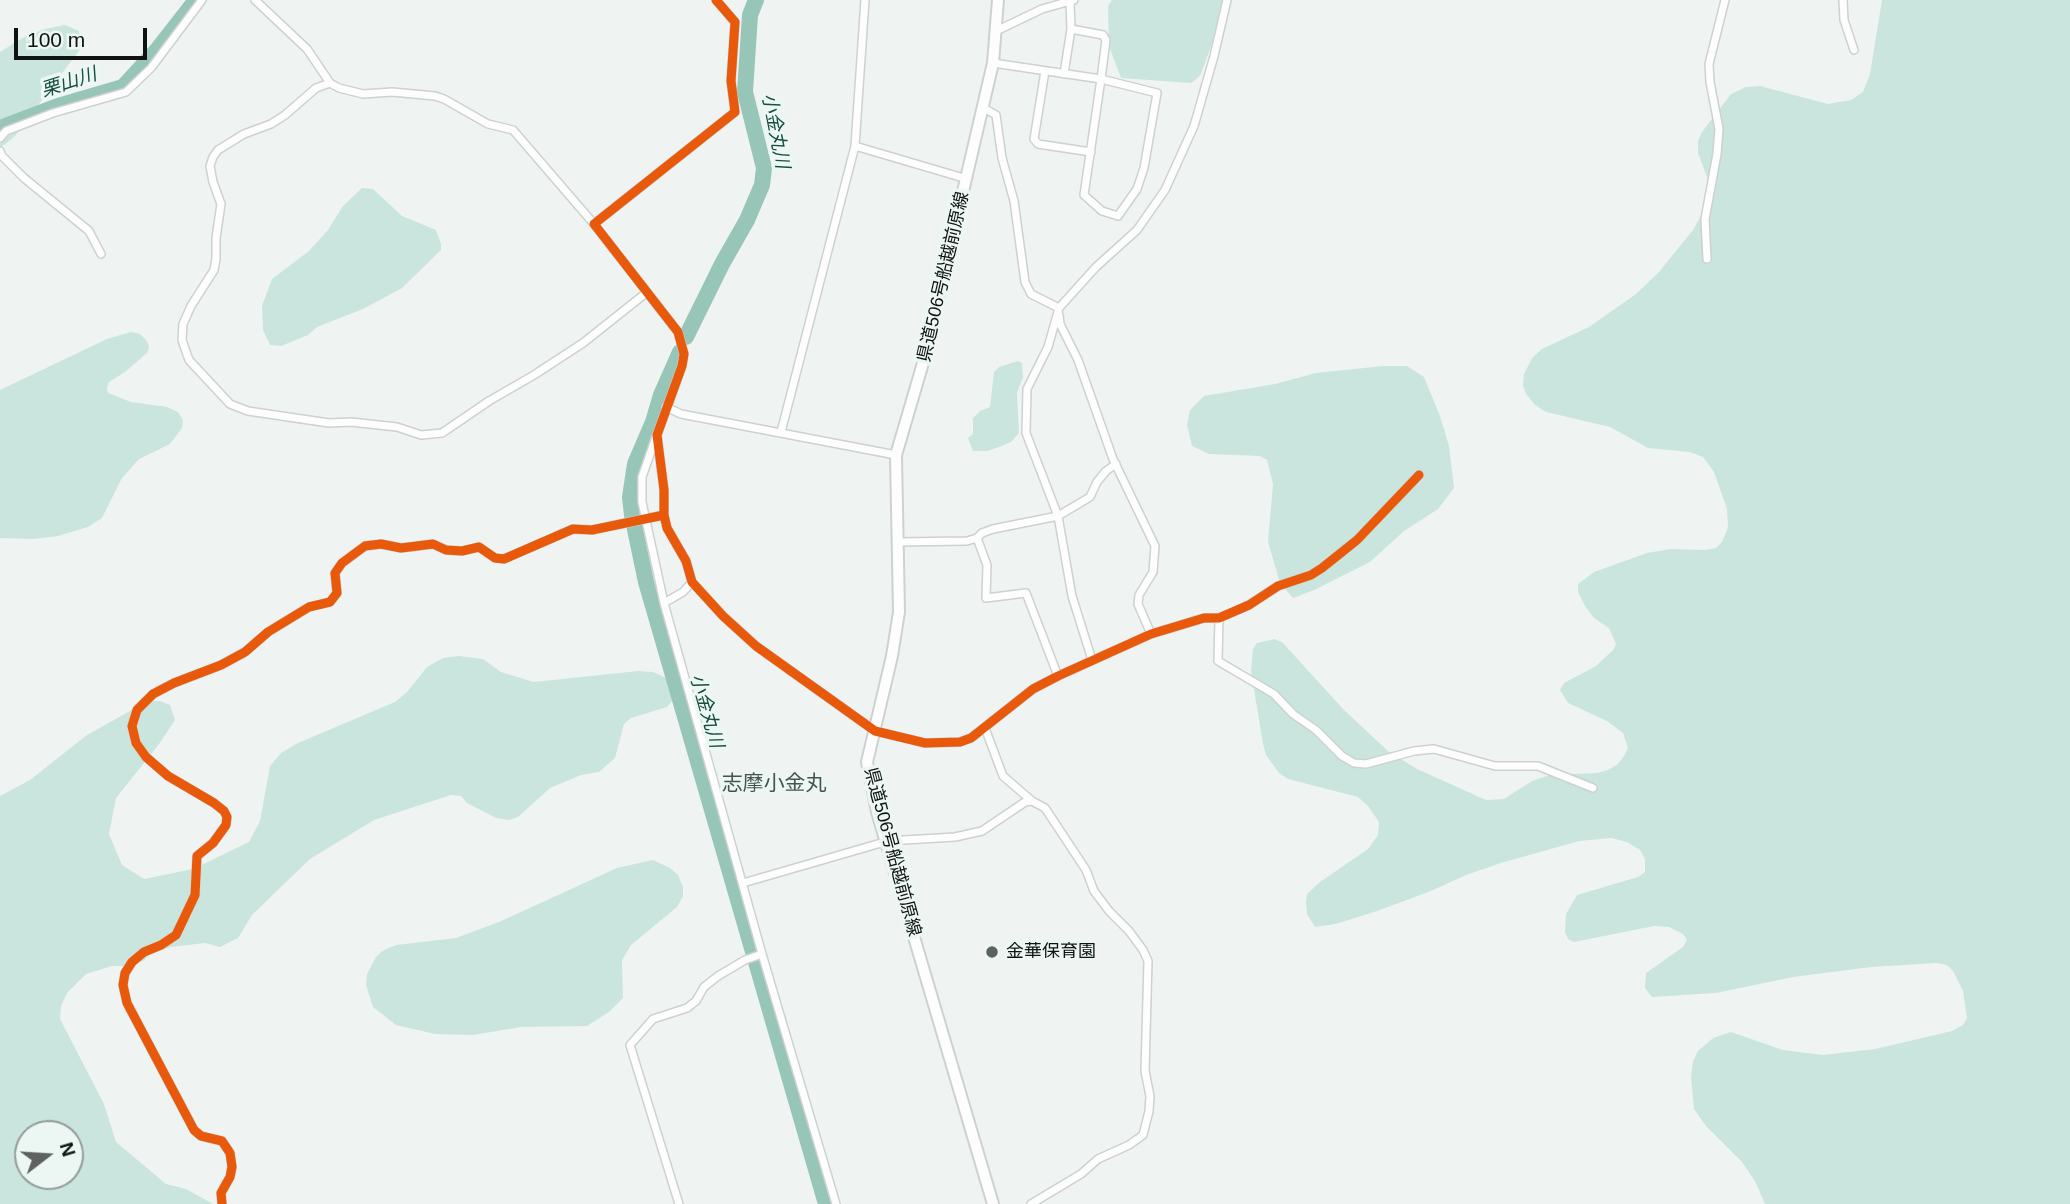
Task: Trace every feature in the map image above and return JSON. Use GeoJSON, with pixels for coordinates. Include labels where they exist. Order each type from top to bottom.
{"type":"FeatureCollection","features":[{"type":"Feature","properties":{"kind":"main road","name":"県道506号船越前原線"},"geometry":{"type":"LineString","coordinates":[[993,1204],[888,841],[877,813],[867,762],[892,656],[899,612],[896,455],[923,363],[967,179],[993,63],[998,0]]}},
{"type":"Feature","properties":{"kind":"street"},"geometry":{"type":"LineString","coordinates":[[0,138],[6,131],[53,113],[126,92],[151,68],[202,0]]}},
{"type":"Feature","properties":{"kind":"street"},"geometry":{"type":"LineString","coordinates":[[255,0],[307,49],[330,83],[339,89],[354,93],[392,92],[435,96],[488,124],[513,130],[594,224],[678,332],[684,354],[642,477],[645,519],[664,603],[762,954],[836,1204]]}},
{"type":"Feature","properties":{"kind":"street"},"geometry":{"type":"LineString","coordinates":[[594,224],[735,112],[731,80],[734,22],[716,0]]}},
{"type":"Feature","properties":{"kind":"street"},"geometry":{"type":"LineString","coordinates":[[780,432],[856,146],[865,0]]}},
{"type":"Feature","properties":{"kind":"street"},"geometry":{"type":"LineString","coordinates":[[1092,660],[1072,596],[1058,516],[1026,433],[1027,389],[1048,347],[1059,308],[1097,267],[1137,230],[1165,190],[1194,126],[1227,0]]}},
{"type":"Feature","properties":{"kind":"street"},"geometry":{"type":"LineString","coordinates":[[1707,259],[1705,219],[1717,154],[1718,129],[1709,64],[1725,0]]}},
{"type":"Feature","properties":{"kind":"street"},"geometry":{"type":"LineString","coordinates":[[1843,0],[1844,20],[1854,50]]}},
{"type":"Feature","properties":{"kind":"street"},"geometry":{"type":"LineString","coordinates":[[996,31],[1042,9],[1072,1],[1071,29],[1063,74]]}},
{"type":"Feature","properties":{"kind":"street"},"geometry":{"type":"LineString","coordinates":[[993,63],[1101,79],[1157,93],[1144,167],[1137,189],[1118,216],[1102,211],[1084,195],[1091,152],[1101,79],[1106,40],[1103,35],[1071,29]]}},
{"type":"Feature","properties":{"kind":"street"},"geometry":{"type":"LineString","coordinates":[[1045,71],[1034,139],[1038,144],[1091,152]]}},
{"type":"Feature","properties":{"kind":"street"},"geometry":{"type":"LineString","coordinates":[[330,83],[316,88],[271,124],[244,134],[218,150],[210,166],[221,204],[216,259],[214,270],[183,324],[183,340],[189,360],[230,404],[248,411],[329,423],[351,422],[397,427],[421,435],[442,433],[583,343],[646,293]]}},
{"type":"Feature","properties":{"kind":"street"},"geometry":{"type":"LineString","coordinates":[[982,107],[996,115],[1002,158],[1014,201],[1025,282],[1031,294],[1059,308]]}},
{"type":"Feature","properties":{"kind":"street"},"geometry":{"type":"LineString","coordinates":[[856,146],[967,179]]}},
{"type":"Feature","properties":{"kind":"street"},"geometry":{"type":"LineString","coordinates":[[0,151],[34,186],[89,231],[101,254]]}},
{"type":"Feature","properties":{"kind":"street"},"geometry":{"type":"LineString","coordinates":[[1059,308],[1060,324],[1078,360],[1116,464],[1155,546],[1153,572],[1139,595],[1138,604],[1151,635]]}},
{"type":"Feature","properties":{"kind":"street"},"geometry":{"type":"LineString","coordinates":[[666,407],[681,414],[896,455]]}},
{"type":"Feature","properties":{"kind":"street"},"geometry":{"type":"LineString","coordinates":[[657,435],[667,528],[685,561],[692,582],[723,616],[756,646],[875,731],[925,743],[960,743],[985,728],[1033,689],[1058,676],[1151,635],[1204,618],[1219,618],[1249,605],[1279,586],[1311,575],[1339,556],[1419,475]]}},
{"type":"Feature","properties":{"kind":"street"},"geometry":{"type":"LineString","coordinates":[[898,542],[967,541],[993,529],[1058,516],[1090,497],[1097,482],[1116,464]]}},
{"type":"Feature","properties":{"kind":"street"},"geometry":{"type":"LineString","coordinates":[[222,1204],[221,1193],[232,1167],[230,1153],[222,1142],[201,1136],[194,1130],[127,1003],[123,985],[125,973],[132,962],[144,952],[176,935],[195,895],[197,856],[213,843],[226,825],[226,817],[224,811],[214,803],[168,776],[146,757],[136,743],[132,726],[137,710],[153,694],[174,682],[221,665],[245,652],[268,632],[309,607],[336,598],[335,573],[342,563],[365,546],[381,544],[401,548],[433,544],[446,550],[462,551],[479,547],[495,558],[504,559],[573,529],[592,530],[664,515]]}},
{"type":"Feature","properties":{"kind":"street"},"geometry":{"type":"LineString","coordinates":[[977,538],[987,565],[986,598],[1026,593],[1058,676]]}},
{"type":"Feature","properties":{"kind":"street"},"geometry":{"type":"LineString","coordinates":[[664,603],[683,592],[692,582]]}},
{"type":"Feature","properties":{"kind":"street"},"geometry":{"type":"LineString","coordinates":[[1219,618],[1218,661],[1274,694],[1293,714],[1354,763],[1366,764],[1414,751],[1434,749],[1495,766],[1538,766],[1593,788]]}},
{"type":"Feature","properties":{"kind":"street"},"geometry":{"type":"LineString","coordinates":[[985,728],[1003,776],[1032,801],[1045,808],[1086,870],[1094,891],[1129,931],[1148,961],[1145,1071],[1150,1096],[1148,1124],[1143,1135],[1129,1145],[1098,1159],[1081,1174],[1031,1204]]}},
{"type":"Feature","properties":{"kind":"street"},"geometry":{"type":"LineString","coordinates":[[743,883],[888,841],[954,837],[982,831],[1026,802],[1032,801]]}},
{"type":"Feature","properties":{"kind":"street"},"geometry":{"type":"LineString","coordinates":[[679,1204],[630,1045],[653,1019],[687,1008],[696,1001],[704,988],[745,960],[762,954]]}},
{"type":"Feature","properties":{"kind":"green space"},"geometry":{"type":"Polygon","coordinates":[[[1112,0],[1223,0],[1220,22],[1200,76],[1191,83],[1121,78],[1109,46],[1108,6],[1112,0]]]}},
{"type":"Feature","properties":{"kind":"green space"},"geometry":{"type":"Polygon","coordinates":[[[1882,0],[2070,0],[2070,1204],[1765,1204],[1755,1181],[1742,1162],[1706,1126],[1694,1109],[1691,1077],[1693,1061],[1698,1051],[1713,1038],[1731,1032],[1783,1050],[1823,1055],[1875,1049],[1952,1031],[1963,1025],[1967,1018],[1963,991],[1953,971],[1947,965],[1937,963],[1871,967],[1793,977],[1716,993],[1652,997],[1645,988],[1646,973],[1683,947],[1687,940],[1683,934],[1669,927],[1654,926],[1574,942],[1568,939],[1565,932],[1566,914],[1577,895],[1638,877],[1645,872],[1645,859],[1640,850],[1627,842],[1611,838],[1579,841],[1466,875],[1377,911],[1336,924],[1315,927],[1307,914],[1307,894],[1368,849],[1378,835],[1379,822],[1358,797],[1288,779],[1279,773],[1266,755],[1251,671],[1253,649],[1257,643],[1275,639],[1283,643],[1344,710],[1388,751],[1417,769],[1486,800],[1504,799],[1532,781],[1550,775],[1597,773],[1618,764],[1628,748],[1623,733],[1607,721],[1568,703],[1560,690],[1564,683],[1596,666],[1616,644],[1609,628],[1594,618],[1585,606],[1578,592],[1578,584],[1594,572],[1647,553],[1670,549],[1716,548],[1722,542],[1728,527],[1727,509],[1714,472],[1703,457],[1690,452],[1648,448],[1610,427],[1546,412],[1535,405],[1526,394],[1523,386],[1524,374],[1532,358],[1542,349],[1589,327],[1636,294],[1659,272],[1693,230],[1703,212],[1709,189],[1698,153],[1698,141],[1731,94],[1746,87],[1760,86],[1828,104],[1851,100],[1863,92],[1870,74],[1882,0]]]}},
{"type":"Feature","properties":{"kind":"green space"},"geometry":{"type":"Polygon","coordinates":[[[65,25],[79,31],[81,48],[15,136],[0,148],[0,52],[24,37],[65,25]]]}},
{"type":"Feature","properties":{"kind":"green space"},"geometry":{"type":"Polygon","coordinates":[[[362,188],[373,189],[402,216],[436,230],[441,250],[402,288],[363,309],[317,327],[308,335],[281,346],[270,345],[263,330],[262,306],[272,279],[309,251],[328,230],[343,206],[362,188]]]}},
{"type":"Feature","properties":{"kind":"green space"},"geometry":{"type":"Polygon","coordinates":[[[131,332],[140,334],[147,341],[147,353],[109,382],[108,393],[131,402],[167,407],[178,412],[183,420],[182,428],[170,444],[139,459],[122,478],[102,518],[88,527],[58,536],[34,539],[0,538],[0,390],[107,339],[131,332]]]}},
{"type":"Feature","properties":{"kind":"green space"},"geometry":{"type":"Polygon","coordinates":[[[1018,361],[1022,363],[1023,377],[1017,393],[1019,433],[1011,442],[999,447],[987,451],[973,451],[968,438],[973,434],[973,418],[990,407],[994,372],[999,367],[1018,361]]]}},
{"type":"Feature","properties":{"kind":"green space"},"geometry":{"type":"Polygon","coordinates":[[[1407,366],[1424,377],[1449,446],[1454,488],[1438,509],[1404,531],[1370,562],[1293,598],[1280,583],[1268,542],[1273,484],[1267,460],[1260,456],[1209,454],[1192,446],[1187,425],[1190,410],[1204,396],[1275,384],[1316,373],[1407,366]]]}},
{"type":"Feature","properties":{"kind":"green space"},"geometry":{"type":"Polygon","coordinates":[[[459,656],[483,659],[501,672],[534,682],[638,671],[653,672],[671,680],[672,701],[667,707],[631,718],[624,724],[615,758],[599,772],[581,775],[550,788],[518,817],[509,820],[496,818],[467,803],[461,796],[451,795],[374,820],[310,859],[252,915],[238,938],[220,947],[205,943],[170,947],[152,953],[143,961],[86,974],[67,993],[61,1006],[60,1019],[104,1104],[116,1142],[166,1184],[186,1189],[213,1204],[0,1204],[0,796],[30,780],[87,735],[148,701],[160,701],[170,705],[175,720],[116,798],[109,834],[122,865],[144,879],[193,869],[249,842],[260,821],[270,766],[281,753],[298,743],[395,702],[407,692],[427,667],[443,658],[459,656]]]}},
{"type":"Feature","properties":{"kind":"green space"},"geometry":{"type":"Polygon","coordinates":[[[653,860],[678,875],[683,896],[677,907],[631,945],[622,960],[623,998],[609,1012],[587,1026],[521,1027],[473,1035],[435,1034],[396,1025],[373,1007],[366,985],[367,974],[382,951],[396,945],[456,938],[499,922],[617,868],[653,860]]]}},
{"type":"Feature","properties":{"kind":"waterway","name":"栗山川"},"geometry":{"type":"LineString","coordinates":[[0,128],[58,106],[123,87],[157,50],[196,0]]}},
{"type":"Feature","properties":{"kind":"waterway","name":"小金丸川"},"geometry":{"type":"LineString","coordinates":[[686,337],[747,220],[762,185],[764,168],[745,92],[750,15],[756,0]]}},
{"type":"Feature","properties":{"kind":"waterway","name":"小金丸川"},"geometry":{"type":"LineString","coordinates":[[680,352],[635,464],[630,497],[632,515],[646,582],[826,1204]]}},
{"type":"Feature","properties":{"kind":"cycle path"},"geometry":{"type":"LineString","coordinates":[[716,0],[735,22],[731,81],[735,112],[594,224],[678,332],[684,354],[682,366],[657,435],[667,528],[686,561],[692,582],[723,616],[756,646],[875,731],[925,743],[960,742],[971,738],[1033,689],[1058,676],[1151,634],[1204,618],[1219,618],[1249,605],[1278,586],[1311,575],[1357,540],[1419,475]]}},
{"type":"Feature","properties":{"kind":"cycle path"},"geometry":{"type":"LineString","coordinates":[[222,1204],[221,1193],[232,1167],[230,1153],[222,1141],[201,1136],[194,1130],[127,1003],[123,985],[125,973],[132,962],[144,952],[176,935],[195,895],[197,856],[213,843],[226,825],[227,817],[214,803],[168,776],[146,757],[136,743],[132,726],[137,710],[153,694],[221,665],[245,652],[268,632],[309,607],[330,602],[337,593],[335,573],[342,563],[365,546],[381,544],[401,548],[433,544],[446,550],[462,551],[479,547],[495,558],[504,559],[573,529],[592,530],[664,515]]}},
{"type":"Feature","properties":{"kind":"place","name":"金華保育園"},"geometry":{"type":"Point","coordinates":[992,952]}},
{"type":"Feature","properties":{"kind":"district","name":"志摩小金丸"},"geometry":{"type":"Point","coordinates":[774,784]}}]}
